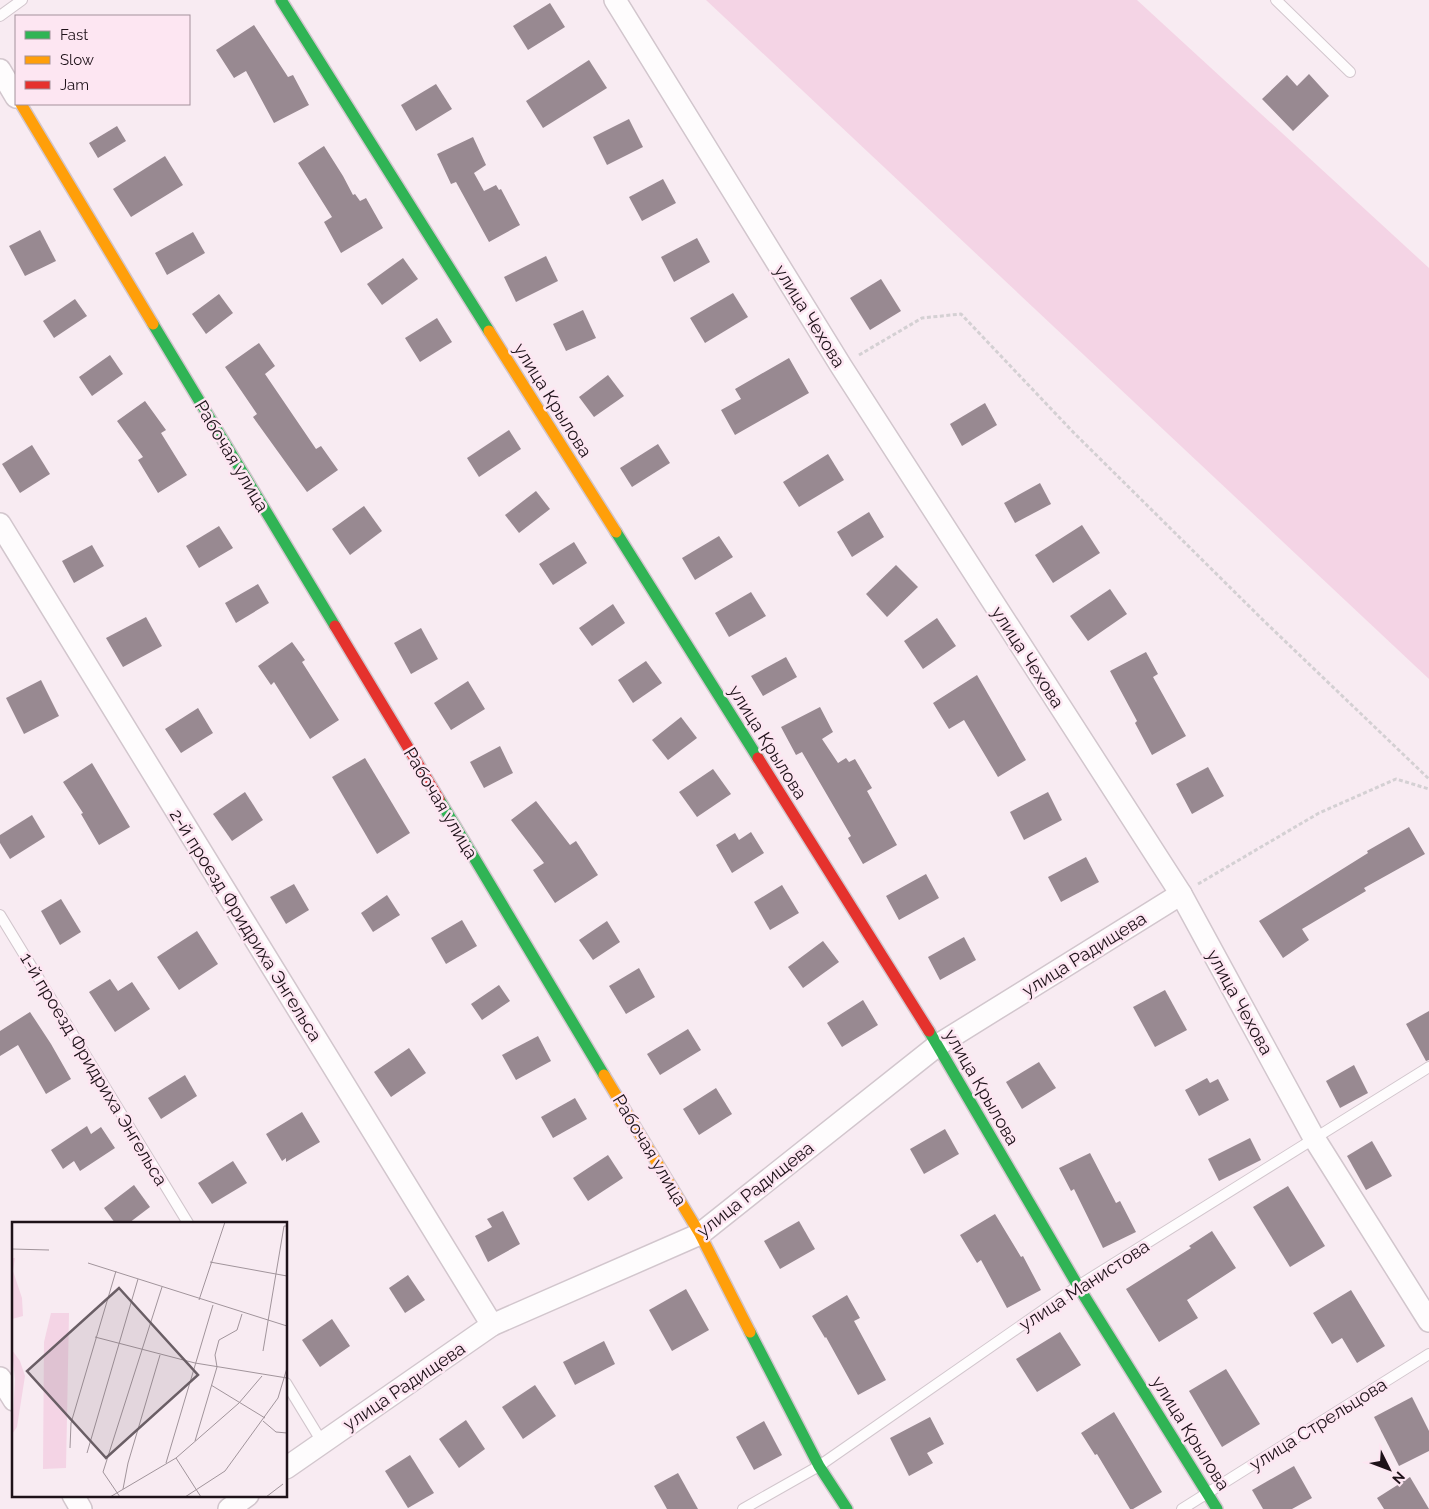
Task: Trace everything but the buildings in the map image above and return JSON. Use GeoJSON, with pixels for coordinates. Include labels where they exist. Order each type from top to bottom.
{"type":"FeatureCollection","features":[{"type":"Feature","properties":{"kind":"street","name":"улица Крылова"},"geometry":{"type":"LineString","coordinates":[[281,0],[938,1045],[1078,1286],[1217,1509]]}},
{"type":"Feature","properties":{"kind":"street","name":"улица Чехова"},"geometry":{"type":"LineString","coordinates":[[615,0],[841,366],[1181,894],[1314,1138],[1429,1321]]}},
{"type":"Feature","properties":{"kind":"street"},"geometry":{"type":"LineString","coordinates":[[0,70],[15,94]]}},
{"type":"Feature","properties":{"kind":"street","name":"Рабочая улица"},"geometry":{"type":"LineString","coordinates":[[22,105],[700,1234],[819,1466],[847,1509]]}},
{"type":"Feature","properties":{"kind":"street","name":"2-й проезд Фридриха Энгельса"},"geometry":{"type":"LineString","coordinates":[[0,524],[492,1325]]}},
{"type":"Feature","properties":{"kind":"street","name":"улица Радищева"},"geometry":{"type":"LineString","coordinates":[[288,1467],[492,1325],[700,1234],[938,1045],[1181,894]]}},
{"type":"Feature","properties":{"kind":"street"},"geometry":{"type":"LineString","coordinates":[[0,1378],[12,1397]]}},
{"type":"Feature","properties":{"kind":"street"},"geometry":{"type":"LineString","coordinates":[[73,1496],[81,1509]]}},
{"type":"Feature","properties":{"kind":"street"},"geometry":{"type":"LineString","coordinates":[[229,1509],[247,1496]]}},
{"type":"Feature","properties":{"kind":"lane"},"geometry":{"type":"LineString","coordinates":[[0,16],[22,0]]}},
{"type":"Feature","properties":{"kind":"lane"},"geometry":{"type":"LineString","coordinates":[[1276,0],[1350,72]]}},
{"type":"Feature","properties":{"kind":"lane","name":"1-й проезд Фридриха Энгельса"},"geometry":{"type":"LineString","coordinates":[[0,915],[187,1222]]}},
{"type":"Feature","properties":{"kind":"lane","name":"улица Манистова"},"geometry":{"type":"LineString","coordinates":[[743,1509],[819,1466],[1078,1286],[1429,1067]]}},
{"type":"Feature","properties":{"kind":"lane","name":"улица Стрельцова"},"geometry":{"type":"LineString","coordinates":[[1182,1509],[1429,1354]]}},
{"type":"Feature","properties":{"kind":"lane"},"geometry":{"type":"LineString","coordinates":[[288,1386],[322,1442]]}},
{"type":"Feature","properties":{"kind":"path"},"geometry":{"type":"LineString","coordinates":[[841,366],[922,318],[961,314],[1074,433],[1263,620],[1429,779]]}},
{"type":"Feature","properties":{"kind":"path"},"geometry":{"type":"LineString","coordinates":[[1181,894],[1320,813],[1396,779],[1429,789]]}},
{"type":"Feature","properties":{"kind":"shaded area"},"geometry":{"type":"Polygon","coordinates":[[[706,0],[1137,0],[1429,268],[1429,679],[706,0]]]}},
{"type":"Feature","properties":{"kind":"traffic: fast"},"geometry":{"type":"LineString","coordinates":[[281,0],[489,331]]}},
{"type":"Feature","properties":{"kind":"traffic: fast"},"geometry":{"type":"LineString","coordinates":[[153,324],[335,626]]}},
{"type":"Feature","properties":{"kind":"traffic: fast"},"geometry":{"type":"LineString","coordinates":[[616,532],[758,758]]}},
{"type":"Feature","properties":{"kind":"traffic: fast"},"geometry":{"type":"LineString","coordinates":[[439,799],[604,1075]]}},
{"type":"Feature","properties":{"kind":"traffic: fast"},"geometry":{"type":"LineString","coordinates":[[929,1031],[1078,1286],[1217,1509]]}},
{"type":"Feature","properties":{"kind":"traffic: fast"},"geometry":{"type":"LineString","coordinates":[[750,1332],[819,1466],[847,1509]]}},
{"type":"Feature","properties":{"kind":"traffic: slow"},"geometry":{"type":"LineString","coordinates":[[22,105],[153,324]]}},
{"type":"Feature","properties":{"kind":"traffic: slow"},"geometry":{"type":"LineString","coordinates":[[489,331],[616,532]]}},
{"type":"Feature","properties":{"kind":"traffic: slow"},"geometry":{"type":"LineString","coordinates":[[604,1075],[700,1234],[750,1332]]}},
{"type":"Feature","properties":{"kind":"traffic: jam"},"geometry":{"type":"LineString","coordinates":[[335,626],[439,799]]}},
{"type":"Feature","properties":{"kind":"traffic: jam"},"geometry":{"type":"LineString","coordinates":[[758,758],[929,1031]]}}]}
